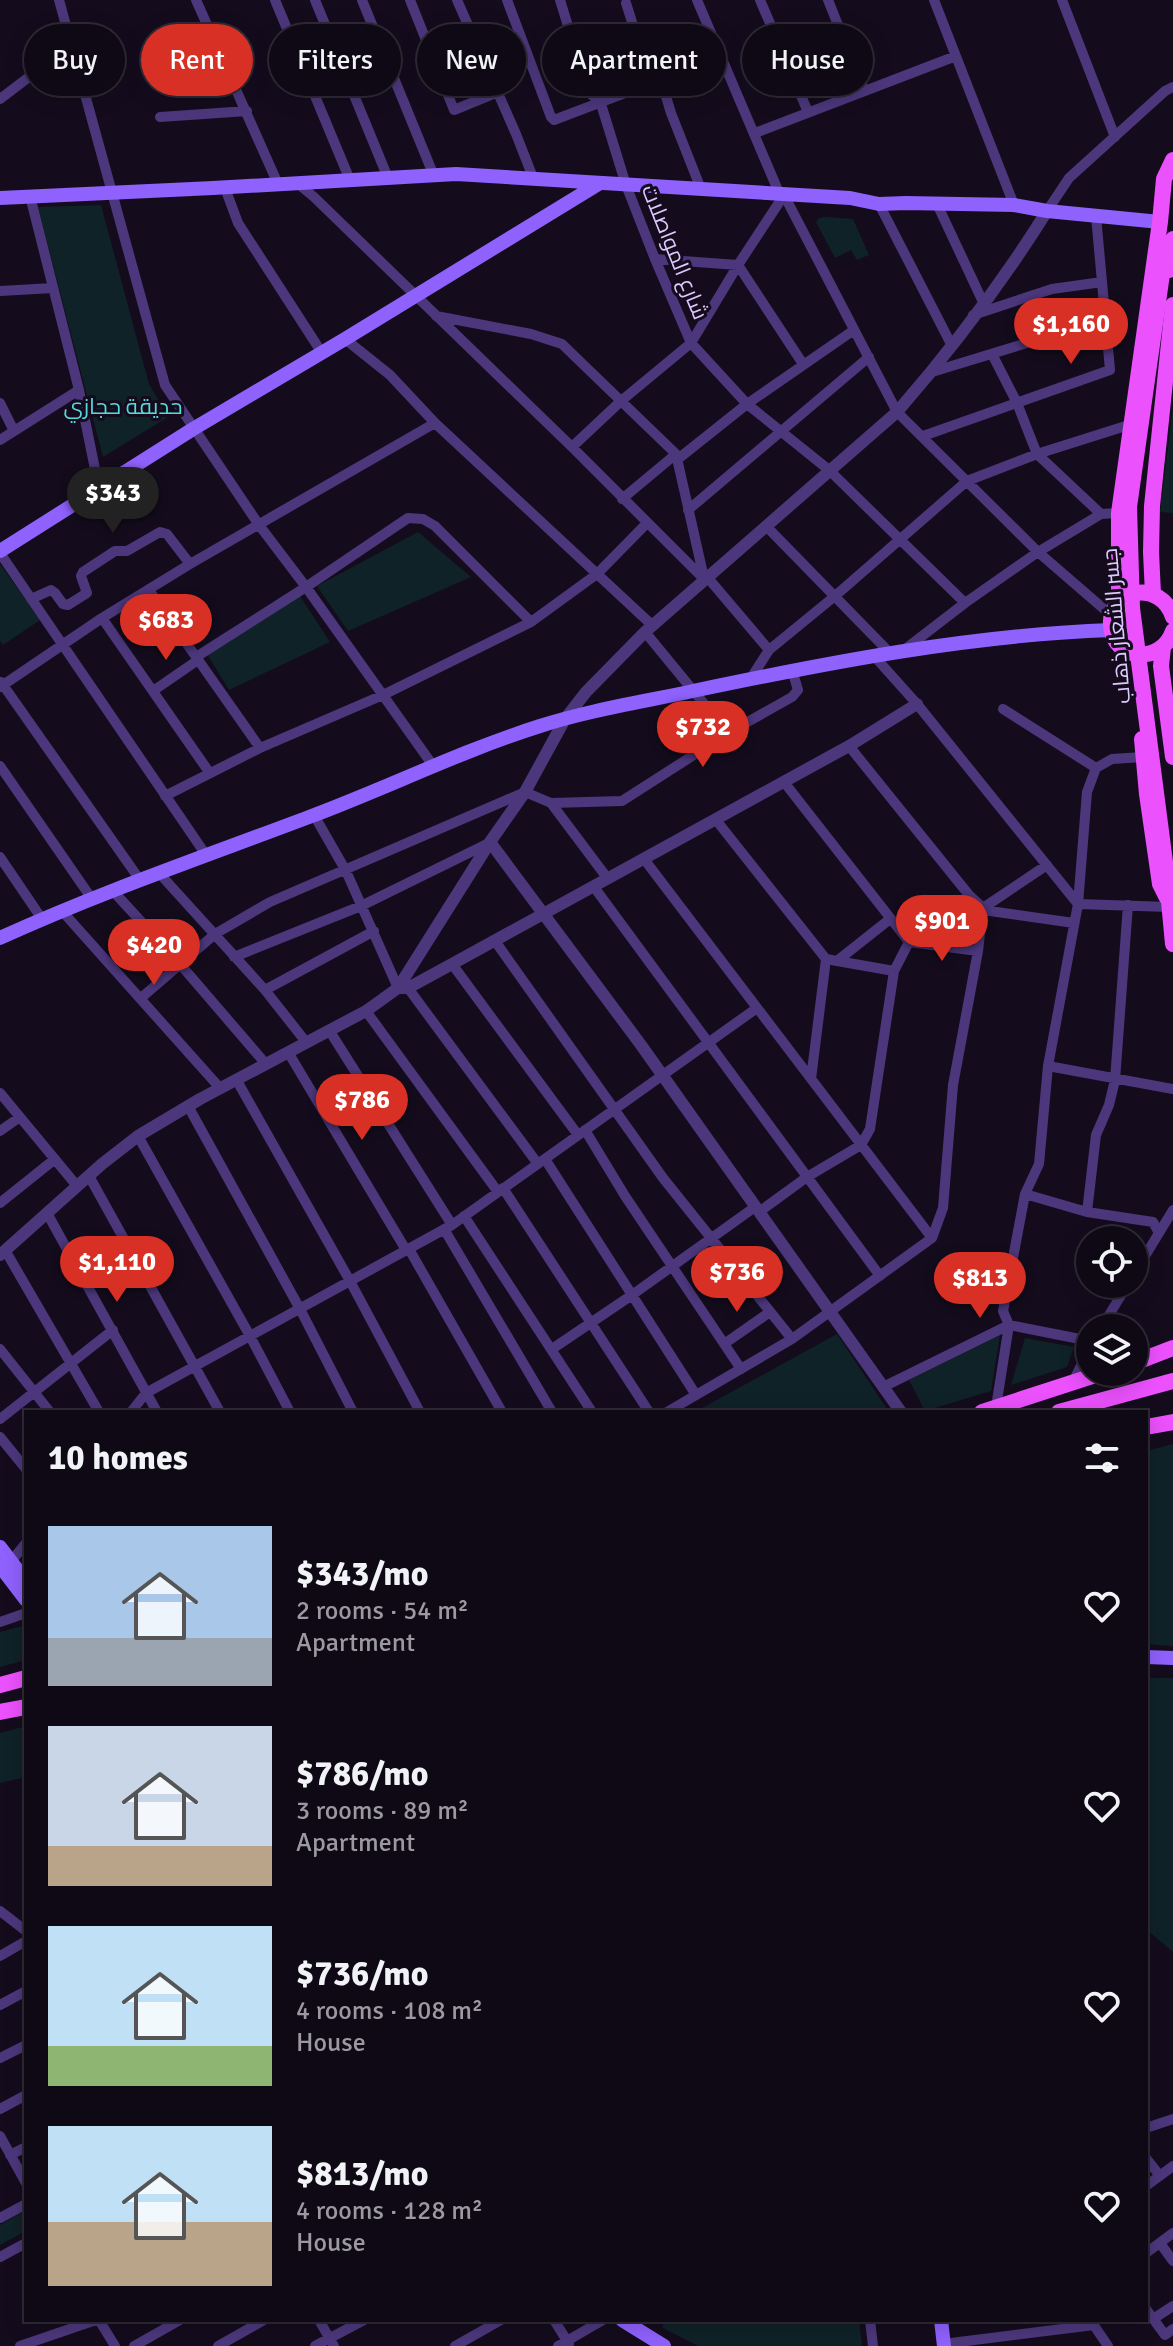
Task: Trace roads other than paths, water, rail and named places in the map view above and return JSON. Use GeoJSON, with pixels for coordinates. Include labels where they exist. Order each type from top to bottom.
{"type":"FeatureCollection","features":[{"type":"Feature","properties":{"kind":"main road"},"geometry":{"type":"LineString","coordinates":[[1163,647],[1151,654],[1130,652],[1118,643],[1114,616],[1119,513],[1164,179],[1173,162]]}},
{"type":"Feature","properties":{"kind":"main road"},"geometry":{"type":"LineString","coordinates":[[1173,162],[1166,268],[1139,507],[1143,615],[1173,859]]}},
{"type":"Feature","properties":{"kind":"main road"},"geometry":{"type":"LineString","coordinates":[[0,198],[456,174],[850,198],[879,204],[1014,205],[1160,222]]}},
{"type":"Feature","properties":{"kind":"main road"},"geometry":{"type":"LineString","coordinates":[[0,552],[193,429],[600,182]]}},
{"type":"Feature","properties":{"kind":"main road"},"geometry":{"type":"LineString","coordinates":[[1166,268],[1173,239]]}},
{"type":"Feature","properties":{"kind":"main road","name":"جسر الشعار ذهاب"},"geometry":{"type":"LineString","coordinates":[[1166,268],[1129,507],[1129,563],[1168,897]]}},
{"type":"Feature","properties":{"kind":"main road"},"geometry":{"type":"LineString","coordinates":[[1153,594],[1152,506],[1173,305]]}},
{"type":"Feature","properties":{"kind":"main road"},"geometry":{"type":"LineString","coordinates":[[0,938],[140,880],[519,733],[565,719],[792,670],[897,652],[1008,638],[1114,616],[1135,593],[1153,594],[1168,604],[1173,617]]}},
{"type":"Feature","properties":{"kind":"main road"},"geometry":{"type":"LineString","coordinates":[[1173,631],[1163,647],[1161,666],[1170,710],[1173,757]]}},
{"type":"Feature","properties":{"kind":"main road"},"geometry":{"type":"LineString","coordinates":[[1130,652],[1160,884],[1168,897],[1173,944]]}},
{"type":"Feature","properties":{"kind":"main road"},"geometry":{"type":"LineString","coordinates":[[1148,1358],[1173,1348]]}},
{"type":"Feature","properties":{"kind":"main road"},"geometry":{"type":"LineString","coordinates":[[989,1410],[1076,1381]]}},
{"type":"Feature","properties":{"kind":"main road"},"geometry":{"type":"LineString","coordinates":[[1066,1410],[1173,1381]]}},
{"type":"Feature","properties":{"kind":"main road"},"geometry":{"type":"LineString","coordinates":[[1107,1410],[1173,1392]]}},
{"type":"Feature","properties":{"kind":"main road"},"geometry":{"type":"LineString","coordinates":[[1148,1427],[1173,1422]]}},
{"type":"Feature","properties":{"kind":"main road"},"geometry":{"type":"LineString","coordinates":[[0,1547],[4,1568],[24,1597]]}},
{"type":"Feature","properties":{"kind":"main road"},"geometry":{"type":"LineString","coordinates":[[4,1568],[24,1580]]}},
{"type":"Feature","properties":{"kind":"main road"},"geometry":{"type":"LineString","coordinates":[[1148,1657],[1173,1658]]}},
{"type":"Feature","properties":{"kind":"main road"},"geometry":{"type":"LineString","coordinates":[[0,1685],[24,1679]]}},
{"type":"Feature","properties":{"kind":"main road"},"geometry":{"type":"LineString","coordinates":[[0,1712],[24,1707]]}},
{"type":"Feature","properties":{"kind":"main road"},"geometry":{"type":"LineString","coordinates":[[630,2322],[664,2346]]}},
{"type":"Feature","properties":{"kind":"main road"},"geometry":{"type":"LineString","coordinates":[[941,2322],[944,2345]]}},
{"type":"Feature","properties":{"kind":"street"},"geometry":{"type":"LineString","coordinates":[[59,0],[65,24]]}},
{"type":"Feature","properties":{"kind":"street"},"geometry":{"type":"LineString","coordinates":[[196,0],[278,184]]}},
{"type":"Feature","properties":{"kind":"street"},"geometry":{"type":"LineString","coordinates":[[275,0],[350,180]]}},
{"type":"Feature","properties":{"kind":"street"},"geometry":{"type":"LineString","coordinates":[[315,0],[388,178]]}},
{"type":"Feature","properties":{"kind":"street"},"geometry":{"type":"LineString","coordinates":[[362,0],[434,176]]}},
{"type":"Feature","properties":{"kind":"street"},"geometry":{"type":"LineString","coordinates":[[410,0],[420,24]]}},
{"type":"Feature","properties":{"kind":"street"},"geometry":{"type":"LineString","coordinates":[[457,0],[468,24]]}},
{"type":"Feature","properties":{"kind":"street"},"geometry":{"type":"LineString","coordinates":[[507,0],[552,119],[558,120],[621,96]]}},
{"type":"Feature","properties":{"kind":"street","name":"شارع المواصلات"},"geometry":{"type":"LineString","coordinates":[[560,0],[588,91],[601,104],[626,185],[691,343],[747,404],[829,470],[965,603]]}},
{"type":"Feature","properties":{"kind":"street"},"geometry":{"type":"LineString","coordinates":[[697,0],[708,24]]}},
{"type":"Feature","properties":{"kind":"street"},"geometry":{"type":"LineString","coordinates":[[760,0],[808,112]]}},
{"type":"Feature","properties":{"kind":"street"},"geometry":{"type":"LineString","coordinates":[[828,0],[838,24]]}},
{"type":"Feature","properties":{"kind":"street"},"geometry":{"type":"LineString","coordinates":[[934,0],[1014,205]]}},
{"type":"Feature","properties":{"kind":"street"},"geometry":{"type":"LineString","coordinates":[[1062,0],[1115,137]]}},
{"type":"Feature","properties":{"kind":"street"},"geometry":{"type":"LineString","coordinates":[[626,3],[633,24]]}},
{"type":"Feature","properties":{"kind":"street"},"geometry":{"type":"LineString","coordinates":[[873,87],[956,56]]}},
{"type":"Feature","properties":{"kind":"street"},"geometry":{"type":"LineString","coordinates":[[726,65],[782,195],[897,412],[1038,552],[1114,616]]}},
{"type":"Feature","properties":{"kind":"street"},"geometry":{"type":"LineString","coordinates":[[0,99],[24,81]]}},
{"type":"Feature","properties":{"kind":"street"},"geometry":{"type":"LineString","coordinates":[[403,988],[490,842],[525,792],[565,719],[586,692],[649,629],[897,412],[932,372],[1069,178],[1173,87]]}},
{"type":"Feature","properties":{"kind":"street"},"geometry":{"type":"LineString","coordinates":[[85,96],[165,385],[259,525],[434,767]]}},
{"type":"Feature","properties":{"kind":"street"},"geometry":{"type":"LineString","coordinates":[[448,96],[454,110],[488,96]]}},
{"type":"Feature","properties":{"kind":"street"},"geometry":{"type":"LineString","coordinates":[[500,96],[534,180]]}},
{"type":"Feature","properties":{"kind":"street"},"geometry":{"type":"LineString","coordinates":[[666,96],[701,189]]}},
{"type":"Feature","properties":{"kind":"street"},"geometry":{"type":"LineString","coordinates":[[755,133],[849,96]]}},
{"type":"Feature","properties":{"kind":"street"},"geometry":{"type":"LineString","coordinates":[[160,117],[247,111]]}},
{"type":"Feature","properties":{"kind":"street"},"geometry":{"type":"LineString","coordinates":[[297,183],[706,579],[769,650]]}},
{"type":"Feature","properties":{"kind":"street"},"geometry":{"type":"LineString","coordinates":[[225,188],[238,223],[322,353]]}},
{"type":"Feature","properties":{"kind":"street"},"geometry":{"type":"LineString","coordinates":[[572,447],[691,343],[782,195]]}},
{"type":"Feature","properties":{"kind":"street"},"geometry":{"type":"LineString","coordinates":[[30,196],[79,390],[99,489]]}},
{"type":"Feature","properties":{"kind":"street"},"geometry":{"type":"LineString","coordinates":[[879,204],[951,344]]}},
{"type":"Feature","properties":{"kind":"street"},"geometry":{"type":"LineString","coordinates":[[937,204],[983,302]]}},
{"type":"Feature","properties":{"kind":"street"},"geometry":{"type":"LineString","coordinates":[[923,436],[1110,370],[1096,216]]}},
{"type":"Feature","properties":{"kind":"street"},"geometry":{"type":"LineString","coordinates":[[655,259],[738,265]]}},
{"type":"Feature","properties":{"kind":"street"},"geometry":{"type":"LineString","coordinates":[[738,265],[803,364]]}},
{"type":"Feature","properties":{"kind":"street"},"geometry":{"type":"LineString","coordinates":[[973,315],[1052,289],[1102,282]]}},
{"type":"Feature","properties":{"kind":"street"},"geometry":{"type":"LineString","coordinates":[[0,291],[53,288]]}},
{"type":"Feature","properties":{"kind":"street"},"geometry":{"type":"LineString","coordinates":[[436,316],[531,334],[562,344],[621,401],[677,456],[706,579]]}},
{"type":"Feature","properties":{"kind":"street"},"geometry":{"type":"LineString","coordinates":[[932,372],[1053,335],[1104,324]]}},
{"type":"Feature","properties":{"kind":"street"},"geometry":{"type":"LineString","coordinates":[[622,499],[747,404],[854,330]]}},
{"type":"Feature","properties":{"kind":"street"},"geometry":{"type":"LineString","coordinates":[[345,339],[390,375],[435,423],[597,574],[649,629],[728,733]]}},
{"type":"Feature","properties":{"kind":"street"},"geometry":{"type":"LineString","coordinates":[[992,354],[1017,403],[1037,454],[1101,514]]}},
{"type":"Feature","properties":{"kind":"street"},"geometry":{"type":"LineString","coordinates":[[688,510],[869,357]]}},
{"type":"Feature","properties":{"kind":"street"},"geometry":{"type":"LineString","coordinates":[[0,440],[79,390]]}},
{"type":"Feature","properties":{"kind":"street"},"geometry":{"type":"LineString","coordinates":[[0,403],[14,431]]}},
{"type":"Feature","properties":{"kind":"street"},"geometry":{"type":"LineString","coordinates":[[140,880],[1,684],[190,564],[435,423]]}},
{"type":"Feature","properties":{"kind":"street"},"geometry":{"type":"LineString","coordinates":[[751,678],[769,650],[967,481],[1037,454],[1132,424]]}},
{"type":"Feature","properties":{"kind":"street"},"geometry":{"type":"LineString","coordinates":[[766,526],[835,596],[897,652],[1038,552],[1101,514],[1119,513]]}},
{"type":"Feature","properties":{"kind":"street"},"geometry":{"type":"LineString","coordinates":[[153,691],[408,518],[423,519],[435,526],[531,622]]}},
{"type":"Feature","properties":{"kind":"street"},"geometry":{"type":"LineString","coordinates":[[165,796],[209,772],[383,695],[531,622],[597,574],[647,523]]}},
{"type":"Feature","properties":{"kind":"street"},"geometry":{"type":"LineString","coordinates":[[31,599],[51,590],[63,604],[68,605],[87,593],[81,576],[83,572],[115,551],[127,551],[160,532],[167,534],[190,564]]}},
{"type":"Feature","properties":{"kind":"street"},"geometry":{"type":"LineString","coordinates":[[0,552],[206,855]]}},
{"type":"Feature","properties":{"kind":"street"},"geometry":{"type":"LineString","coordinates":[[149,590],[260,748]]}},
{"type":"Feature","properties":{"kind":"street"},"geometry":{"type":"LineString","coordinates":[[102,618],[209,772]]}},
{"type":"Feature","properties":{"kind":"street"},"geometry":{"type":"LineString","coordinates":[[875,657],[917,704],[1078,904]]}},
{"type":"Feature","properties":{"kind":"street"},"geometry":{"type":"LineString","coordinates":[[141,998],[215,934],[270,902],[525,792],[551,803],[622,801],[728,733],[792,697],[798,690],[792,670]]}},
{"type":"Feature","properties":{"kind":"street"},"geometry":{"type":"LineString","coordinates":[[98,1410],[1,1253],[77,1186],[138,1136],[188,1106],[716,820],[917,704]]}},
{"type":"Feature","properties":{"kind":"street"},"geometry":{"type":"LineString","coordinates":[[1003,709],[1096,768]]}},
{"type":"Feature","properties":{"kind":"street"},"geometry":{"type":"LineString","coordinates":[[849,746],[983,909],[1074,923]]}},
{"type":"Feature","properties":{"kind":"street"},"geometry":{"type":"LineString","coordinates":[[989,1410],[1009,1325],[1003,1311],[1025,1194],[1039,1164],[1048,1066],[1078,904],[1087,792],[1096,768],[1112,759],[1143,757]]}},
{"type":"Feature","properties":{"kind":"street"},"geometry":{"type":"LineString","coordinates":[[0,766],[92,899]]}},
{"type":"Feature","properties":{"kind":"street"},"geometry":{"type":"LineString","coordinates":[[784,782],[908,941],[978,951]]}},
{"type":"Feature","properties":{"kind":"street"},"geometry":{"type":"LineString","coordinates":[[551,803],[608,879]]}},
{"type":"Feature","properties":{"kind":"street"},"geometry":{"type":"LineString","coordinates":[[314,815],[346,871],[403,988],[542,1161],[696,1395]]}},
{"type":"Feature","properties":{"kind":"street"},"geometry":{"type":"LineString","coordinates":[[716,820],[832,960],[894,971]]}},
{"type":"Feature","properties":{"kind":"street"},"geometry":{"type":"LineString","coordinates":[[234,957],[361,906],[490,842]]}},
{"type":"Feature","properties":{"kind":"street"},"geometry":{"type":"LineString","coordinates":[[490,842],[662,1075],[900,1410]]}},
{"type":"Feature","properties":{"kind":"street"},"geometry":{"type":"LineString","coordinates":[[0,857],[42,919]]}},
{"type":"Feature","properties":{"kind":"street"},"geometry":{"type":"LineString","coordinates":[[644,859],[932,1238]]}},
{"type":"Feature","properties":{"kind":"street"},"geometry":{"type":"LineString","coordinates":[[670,1410],[792,1339],[932,1238],[943,1208],[953,1085],[983,909],[1047,865]]}},
{"type":"Feature","properties":{"kind":"street"},"geometry":{"type":"LineString","coordinates":[[159,873],[265,990],[306,1042]]}},
{"type":"Feature","properties":{"kind":"street"},"geometry":{"type":"LineString","coordinates":[[594,887],[880,1276]]}},
{"type":"Feature","properties":{"kind":"street"},"geometry":{"type":"LineString","coordinates":[[113,891],[265,1063]]}},
{"type":"Feature","properties":{"kind":"street"},"geometry":{"type":"LineString","coordinates":[[552,1349],[711,1238],[861,1145],[870,1129],[894,971],[908,941],[969,895]]}},
{"type":"Feature","properties":{"kind":"street"},"geometry":{"type":"LineString","coordinates":[[1078,904],[1128,905],[1168,897]]}},
{"type":"Feature","properties":{"kind":"street"},"geometry":{"type":"LineString","coordinates":[[1087,1212],[1096,1135],[1109,1105],[1115,1080],[1128,905]]}},
{"type":"Feature","properties":{"kind":"street"},"geometry":{"type":"LineString","coordinates":[[62,911],[220,1088]]}},
{"type":"Feature","properties":{"kind":"street"},"geometry":{"type":"LineString","coordinates":[[811,1079],[832,960],[890,919]]}},
{"type":"Feature","properties":{"kind":"street"},"geometry":{"type":"LineString","coordinates":[[265,990],[374,931]]}},
{"type":"Feature","properties":{"kind":"street"},"geometry":{"type":"LineString","coordinates":[[495,941],[663,1178],[792,1339]]}},
{"type":"Feature","properties":{"kind":"street"},"geometry":{"type":"LineString","coordinates":[[452,964],[582,1133],[741,1369]]}},
{"type":"Feature","properties":{"kind":"street"},"geometry":{"type":"LineString","coordinates":[[133,1410],[146,1393],[448,1227],[757,1008]]}},
{"type":"Feature","properties":{"kind":"street"},"geometry":{"type":"LineString","coordinates":[[366,1011],[501,1190],[648,1410]]}},
{"type":"Feature","properties":{"kind":"street"},"geometry":{"type":"LineString","coordinates":[[329,1030],[448,1227],[551,1410]]}},
{"type":"Feature","properties":{"kind":"street"},"geometry":{"type":"LineString","coordinates":[[288,1052],[501,1410]]}},
{"type":"Feature","properties":{"kind":"street"},"geometry":{"type":"LineString","coordinates":[[1048,1066],[1173,1089]]}},
{"type":"Feature","properties":{"kind":"street"},"geometry":{"type":"LineString","coordinates":[[236,1079],[419,1410]]}},
{"type":"Feature","properties":{"kind":"street"},"geometry":{"type":"LineString","coordinates":[[0,1093],[77,1186]]}},
{"type":"Feature","properties":{"kind":"street"},"geometry":{"type":"LineString","coordinates":[[188,1106],[352,1410]]}},
{"type":"Feature","properties":{"kind":"street"},"geometry":{"type":"LineString","coordinates":[[0,1131],[20,1117]]}},
{"type":"Feature","properties":{"kind":"street"},"geometry":{"type":"LineString","coordinates":[[138,1136],[289,1410]]}},
{"type":"Feature","properties":{"kind":"street"},"geometry":{"type":"LineString","coordinates":[[0,1203],[55,1159]]}},
{"type":"Feature","properties":{"kind":"street"},"geometry":{"type":"LineString","coordinates":[[89,1176],[219,1410]]}},
{"type":"Feature","properties":{"kind":"street"},"geometry":{"type":"LineString","coordinates":[[1025,1194],[1087,1212],[1153,1222],[1159,1233]]}},
{"type":"Feature","properties":{"kind":"street"},"geometry":{"type":"LineString","coordinates":[[1148,1251],[1173,1210]]}},
{"type":"Feature","properties":{"kind":"street"},"geometry":{"type":"LineString","coordinates":[[47,1213],[156,1410]]}},
{"type":"Feature","properties":{"kind":"street"},"geometry":{"type":"LineString","coordinates":[[464,1216],[591,1410]]}},
{"type":"Feature","properties":{"kind":"street"},"geometry":{"type":"LineString","coordinates":[[724,1344],[770,1312]]}},
{"type":"Feature","properties":{"kind":"street"},"geometry":{"type":"LineString","coordinates":[[883,1387],[1009,1325],[1076,1338]]}},
{"type":"Feature","properties":{"kind":"street"},"geometry":{"type":"LineString","coordinates":[[0,1419],[113,1330]]}},
{"type":"Feature","properties":{"kind":"street"},"geometry":{"type":"LineString","coordinates":[[0,1349],[48,1410]]}},
{"type":"Feature","properties":{"kind":"street"},"geometry":{"type":"LineString","coordinates":[[1073,1382],[1076,1376]]}},
{"type":"Feature","properties":{"kind":"street"},"geometry":{"type":"LineString","coordinates":[[0,1437],[24,1467]]}},
{"type":"Feature","properties":{"kind":"street"},"geometry":{"type":"LineString","coordinates":[[4,1568],[24,1545]]}},
{"type":"Feature","properties":{"kind":"street"},"geometry":{"type":"LineString","coordinates":[[4,1568],[24,1557]]}},
{"type":"Feature","properties":{"kind":"street"},"geometry":{"type":"LineString","coordinates":[[0,1622],[24,1614]]}},
{"type":"Feature","properties":{"kind":"street"},"geometry":{"type":"LineString","coordinates":[[0,1911],[24,1929]]}},
{"type":"Feature","properties":{"kind":"street"},"geometry":{"type":"LineString","coordinates":[[0,1956],[24,1942]]}},
{"type":"Feature","properties":{"kind":"street"},"geometry":{"type":"LineString","coordinates":[[0,2005],[24,1992]]}},
{"type":"Feature","properties":{"kind":"street"},"geometry":{"type":"LineString","coordinates":[[0,2058],[24,2046]]}},
{"type":"Feature","properties":{"kind":"street"},"geometry":{"type":"LineString","coordinates":[[0,2109],[24,2096]]}},
{"type":"Feature","properties":{"kind":"street"},"geometry":{"type":"LineString","coordinates":[[1148,2127],[1173,2119]]}},
{"type":"Feature","properties":{"kind":"street"},"geometry":{"type":"LineString","coordinates":[[0,2136],[24,2180]]}},
{"type":"Feature","properties":{"kind":"street"},"geometry":{"type":"LineString","coordinates":[[10,2155],[24,2148]]}},
{"type":"Feature","properties":{"kind":"street"},"geometry":{"type":"LineString","coordinates":[[1148,2161],[1160,2176]]}},
{"type":"Feature","properties":{"kind":"street"},"geometry":{"type":"LineString","coordinates":[[1148,2185],[1173,2166]]}},
{"type":"Feature","properties":{"kind":"street"},"geometry":{"type":"LineString","coordinates":[[0,2218],[24,2205]]}},
{"type":"Feature","properties":{"kind":"street"},"geometry":{"type":"LineString","coordinates":[[1148,2252],[1173,2233]]}},
{"type":"Feature","properties":{"kind":"street"},"geometry":{"type":"LineString","coordinates":[[1160,2243],[1173,2261]]}},
{"type":"Feature","properties":{"kind":"street"},"geometry":{"type":"LineString","coordinates":[[0,2257],[24,2244]]}},
{"type":"Feature","properties":{"kind":"street"},"geometry":{"type":"LineString","coordinates":[[1153,2319],[1173,2306]]}},
{"type":"Feature","properties":{"kind":"street"},"geometry":{"type":"LineString","coordinates":[[1148,2312],[1165,2335],[1173,2329]]}},
{"type":"Feature","properties":{"kind":"street"},"geometry":{"type":"LineString","coordinates":[[20,2346],[92,2322]]}},
{"type":"Feature","properties":{"kind":"street"},"geometry":{"type":"LineString","coordinates":[[99,2322],[115,2346]]}},
{"type":"Feature","properties":{"kind":"street"},"geometry":{"type":"LineString","coordinates":[[134,2346],[176,2322]]}},
{"type":"Feature","properties":{"kind":"street"},"geometry":{"type":"LineString","coordinates":[[218,2346],[260,2322]]}},
{"type":"Feature","properties":{"kind":"street"},"geometry":{"type":"LineString","coordinates":[[320,2322],[332,2342]]}},
{"type":"Feature","properties":{"kind":"street"},"geometry":{"type":"LineString","coordinates":[[315,2346],[332,2342],[361,2322]]}},
{"type":"Feature","properties":{"kind":"street"},"geometry":{"type":"LineString","coordinates":[[455,2346],[497,2322]]}},
{"type":"Feature","properties":{"kind":"street"},"geometry":{"type":"LineString","coordinates":[[555,2322],[565,2344],[600,2322]]}},
{"type":"Feature","properties":{"kind":"street"},"geometry":{"type":"LineString","coordinates":[[870,2322],[873,2346]]}},
{"type":"Feature","properties":{"kind":"street"},"geometry":{"type":"LineString","coordinates":[[944,2345],[1092,2322],[1108,2346]]}},
{"type":"Feature","properties":{"kind":"park label","name":"حديقة حجازي"},"geometry":{"type":"Point","coordinates":[123,406]}}]}
